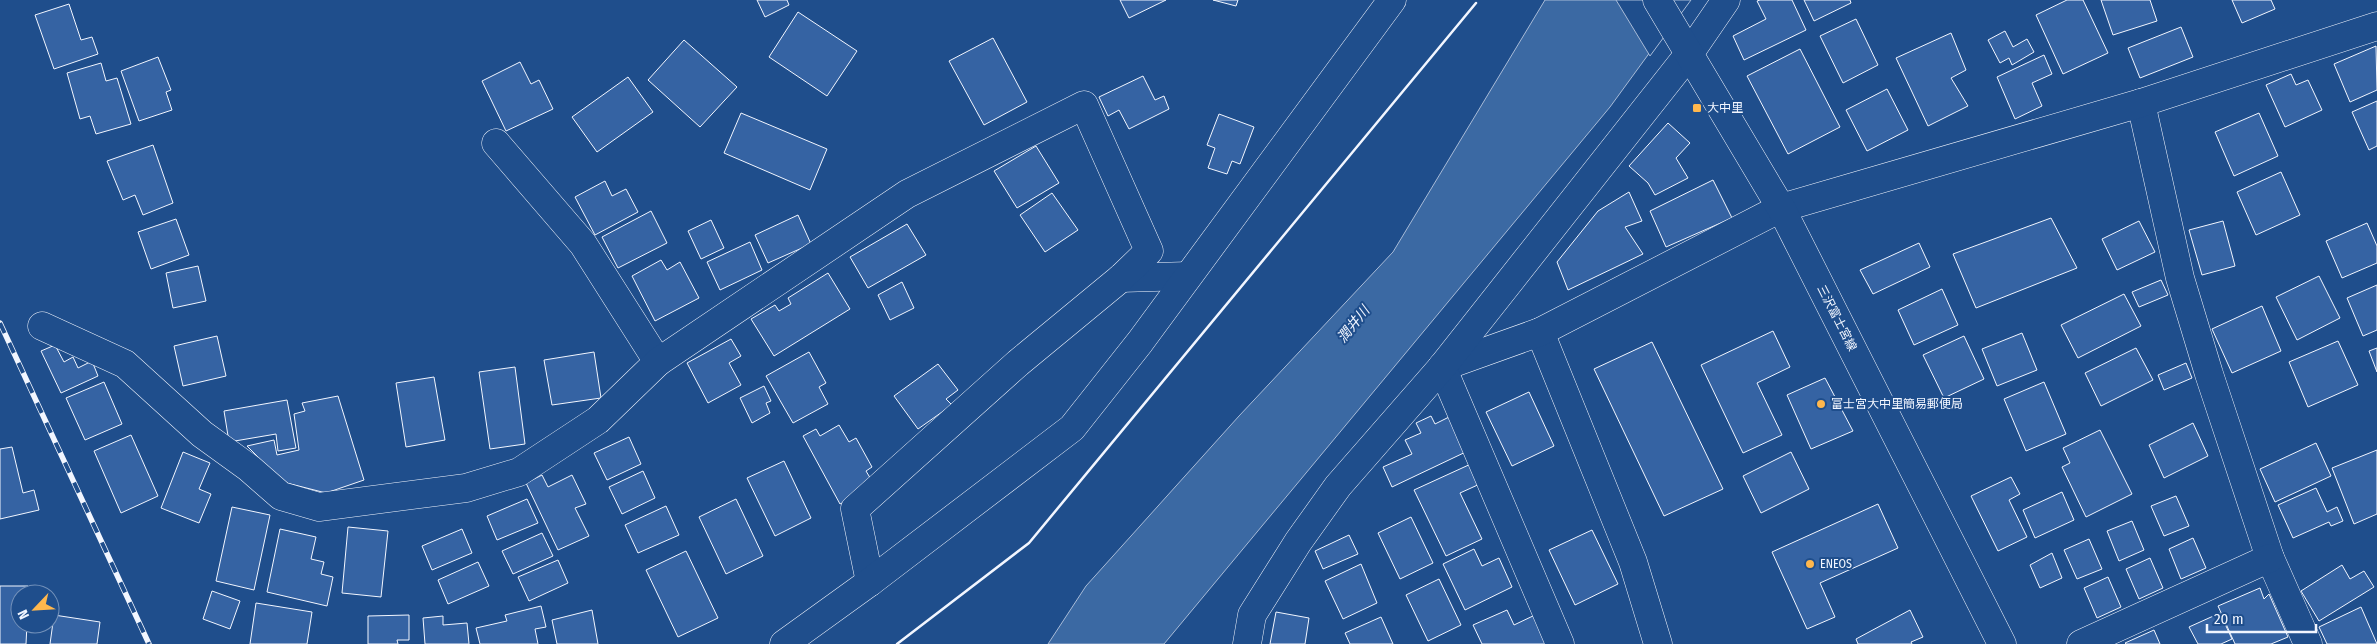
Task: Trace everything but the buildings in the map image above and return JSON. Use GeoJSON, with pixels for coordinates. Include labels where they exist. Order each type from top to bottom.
{"type":"FeatureCollection","features":[{"type":"Feature","properties":{"kind":"street"},"geometry":{"type":"LineString","coordinates":[[784,644],[870,582],[1072,428],[1140,342],[1392,0]]}},
{"type":"Feature","properties":{"kind":"street","name":"三沢富士宮線"},"geometry":{"type":"LineString","coordinates":[[1658,0],[1781,208],[2002,644]]}},
{"type":"Feature","properties":{"kind":"street"},"geometry":{"type":"LineString","coordinates":[[1247,644],[1252,615],[1298,542],[1338,486],[1442,367],[1685,45],[1726,0]]}},
{"type":"Feature","properties":{"kind":"street"},"geometry":{"type":"LineString","coordinates":[[1442,367],[1540,332],[1781,208],[2142,103],[2377,26]]}},
{"type":"Feature","properties":{"kind":"street"},"geometry":{"type":"LineString","coordinates":[[2142,103],[2180,278],[2209,374],[2270,558],[2308,644]]}},
{"type":"Feature","properties":{"kind":"street"},"geometry":{"type":"LineString","coordinates":[[42,326],[125,364],[202,434],[249,468],[281,496],[319,507],[466,488],[519,472],[598,420],[658,362],[906,194],[1084,105],[1149,251],[1121,278],[1018,363],[855,509],[870,582]]}},
{"type":"Feature","properties":{"kind":"street"},"geometry":{"type":"LineString","coordinates":[[496,143],[583,244],[658,362]]}},
{"type":"Feature","properties":{"kind":"street"},"geometry":{"type":"LineString","coordinates":[[1121,278],[1188,276]]}},
{"type":"Feature","properties":{"kind":"street"},"geometry":{"type":"LineString","coordinates":[[1540,332],[1633,562],[1658,644]]}},
{"type":"Feature","properties":{"kind":"street"},"geometry":{"type":"LineString","coordinates":[[1442,367],[1560,644]]}},
{"type":"Feature","properties":{"kind":"street"},"geometry":{"type":"LineString","coordinates":[[2081,644],[2270,558]]}},
{"type":"Feature","properties":{"kind":"water","name":"潤井川"},"geometry":{"type":"Polygon","coordinates":[[[1545,0],[1688,0],[1610,107],[1164,644],[1048,644],[1086,586],[1239,416],[1393,252],[1545,0]]]}},
{"type":"Feature","properties":{"kind":"pier"},"geometry":{"type":"Polygon","coordinates":[[[1616,0],[1691,0],[1650,56],[1616,0]]]}},
{"type":"Feature","properties":{"kind":"railway"},"geometry":{"type":"LineString","coordinates":[[0,323],[149,644]]}},
{"type":"Feature","properties":{"kind":"wall"},"geometry":{"type":"LineString","coordinates":[[897,644],[1029,543],[1476,3]]}},
{"type":"Feature","properties":{"kind":"place","name":"大中里"},"geometry":{"type":"Point","coordinates":[1697,108]}},
{"type":"Feature","properties":{"kind":"place","name":"富士宮大中里簡易郵便局"},"geometry":{"type":"Point","coordinates":[1821,404]}},
{"type":"Feature","properties":{"kind":"place","name":"ENEOS"},"geometry":{"type":"Point","coordinates":[1810,564]}}]}
